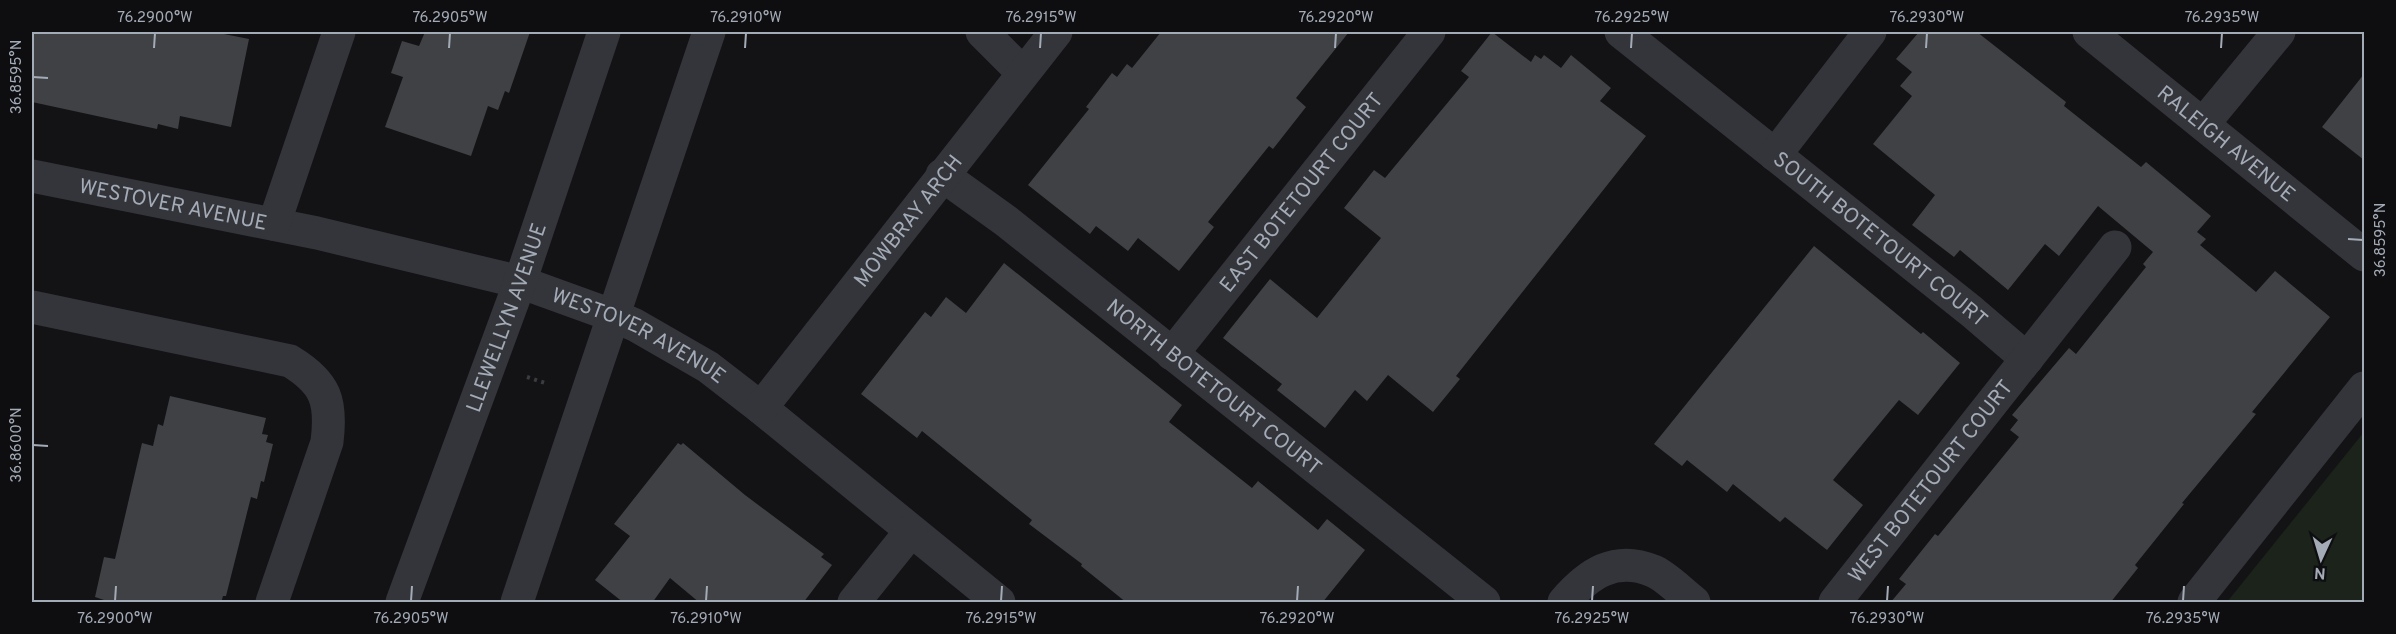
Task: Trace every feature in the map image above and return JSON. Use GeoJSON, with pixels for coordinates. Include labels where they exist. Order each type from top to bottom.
{"type":"FeatureCollection","features":[{"type":"Feature","properties":{"kind":"street"},"geometry":{"type":"LineString","coordinates":[[274,224],[339,32]]}},
{"type":"Feature","properties":{"kind":"street","name":"LLEWELLYN AVENUE"},"geometry":{"type":"LineString","coordinates":[[402,603],[520,282],[604,32]]}},
{"type":"Feature","properties":{"kind":"street"},"geometry":{"type":"LineString","coordinates":[[518,603],[709,32]]}},
{"type":"Feature","properties":{"kind":"street"},"geometry":{"type":"LineString","coordinates":[[982,32],[1023,73]]}},
{"type":"Feature","properties":{"kind":"street","name":"MOWBRAY ARCH"},"geometry":{"type":"LineString","coordinates":[[762,408],[1056,32]]}},
{"type":"Feature","properties":{"kind":"street","name":"EAST BOTETOURT COURT"},"geometry":{"type":"LineString","coordinates":[[1172,354],[1429,32]]}},
{"type":"Feature","properties":{"kind":"street","name":"SOUTH BOTETOURT COURT"},"geometry":{"type":"LineString","coordinates":[[1621,32],[1971,311],[2027,359]]}},
{"type":"Feature","properties":{"kind":"street"},"geometry":{"type":"LineString","coordinates":[[1775,155],[1870,32]]}},
{"type":"Feature","properties":{"kind":"street","name":"RALEIGH AVENUE"},"geometry":{"type":"LineString","coordinates":[[2089,32],[2364,255]]}},
{"type":"Feature","properties":{"kind":"street"},"geometry":{"type":"LineString","coordinates":[[2204,123],[2279,32]]}},
{"type":"Feature","properties":{"kind":"street","name":"NORTH BOTETOURT COURT"},"geometry":{"type":"LineString","coordinates":[[942,175],[1006,221],[1484,603]]}},
{"type":"Feature","properties":{"kind":"street","name":"WESTOVER AVENUE"},"geometry":{"type":"LineString","coordinates":[[32,176],[274,224],[520,282],[635,325],[708,367],[762,408],[999,603]]}},
{"type":"Feature","properties":{"kind":"street"},"geometry":{"type":"LineString","coordinates":[[2027,359],[2115,247]]}},
{"type":"Feature","properties":{"kind":"street"},"geometry":{"type":"LineString","coordinates":[[32,307],[290,362],[308,372],[324,392],[330,416],[327,442],[272,603]]}},
{"type":"Feature","properties":{"kind":"street","name":"WEST BOTETOURT COURT"},"geometry":{"type":"LineString","coordinates":[[1835,603],[2027,359]]}},
{"type":"Feature","properties":{"kind":"street"},"geometry":{"type":"LineString","coordinates":[[2193,603],[2364,388]]}},
{"type":"Feature","properties":{"kind":"street"},"geometry":{"type":"LineString","coordinates":[[854,603],[911,531]]}},
{"type":"Feature","properties":{"kind":"street"},"geometry":{"type":"LineString","coordinates":[[1564,603],[1577,587],[1598,570],[1624,564],[1654,571],[1694,603]]}},
{"type":"Feature","properties":{"kind":"path"},"geometry":{"type":"LineString","coordinates":[[518,374],[557,386]]}},
{"type":"Feature","properties":{"kind":"shaded area"},"geometry":{"type":"Polygon","coordinates":[[[2364,432],[2364,602],[2227,602],[2364,432]]]}},
{"type":"Feature","properties":{"kind":"building"},"geometry":{"type":"Polygon","coordinates":[[[32,32],[214,32],[249,39],[231,127],[180,116],[178,129],[158,124],[157,129],[32,102],[32,32]]]}},
{"type":"Feature","properties":{"kind":"building"},"geometry":{"type":"Polygon","coordinates":[[[425,32],[530,32],[509,93],[505,91],[498,110],[488,106],[471,156],[385,127],[403,77],[391,73],[402,41],[419,46],[425,32]]]}},
{"type":"Feature","properties":{"kind":"building"},"geometry":{"type":"Polygon","coordinates":[[[1161,32],[1349,32],[1296,98],[1306,107],[1273,149],[1269,146],[1208,222],[1214,227],[1179,271],[1138,238],[1128,251],[1096,226],[1090,234],[1028,185],[1089,109],[1086,107],[1112,73],[1117,77],[1127,64],[1132,68],[1161,32]]]}},
{"type":"Feature","properties":{"kind":"building"},"geometry":{"type":"Polygon","coordinates":[[[1492,32],[1531,62],[1535,55],[1541,59],[1544,55],[1561,68],[1571,55],[1611,88],[1600,101],[1646,136],[1456,376],[1460,379],[1433,412],[1388,375],[1367,401],[1355,390],[1325,428],[1277,390],[1282,384],[1223,338],[1270,279],[1317,318],[1381,238],[1344,208],[1374,170],[1385,178],[1469,77],[1461,71],[1492,32]]]}},
{"type":"Feature","properties":{"kind":"building"},"geometry":{"type":"Polygon","coordinates":[[[1919,32],[1977,32],[2066,102],[2064,106],[2141,167],[2146,162],[2211,216],[2197,232],[2206,239],[2200,245],[2256,292],[2275,271],[2330,317],[2252,412],[2256,414],[2182,503],[2184,504],[2135,565],[2138,568],[2110,603],[1890,603],[1906,584],[1899,579],[1935,534],[1938,536],[2019,437],[2010,430],[2018,420],[2012,415],[2069,348],[2076,354],[2146,267],[2143,264],[2153,252],[2098,206],[2059,256],[2045,244],[2008,290],[1960,250],[1954,257],[1912,225],[1935,195],[1873,144],[1912,96],[1900,86],[1912,72],[1896,59],[1919,32]]]}},
{"type":"Feature","properties":{"kind":"building"},"geometry":{"type":"Polygon","coordinates":[[[2364,74],[2364,160],[2322,127],[2364,74]]]}},
{"type":"Feature","properties":{"kind":"building"},"geometry":{"type":"Polygon","coordinates":[[[1814,246],[1960,363],[1918,415],[1899,400],[1833,480],[1863,505],[1827,550],[1785,517],[1780,522],[1733,484],[1727,492],[1687,460],[1682,466],[1654,444],[1814,246]]]}},
{"type":"Feature","properties":{"kind":"building"},"geometry":{"type":"Polygon","coordinates":[[[1004,263],[1182,405],[1169,422],[1252,488],[1258,481],[1318,530],[1327,519],[1365,550],[1322,603],[1127,603],[1081,566],[1082,564],[1029,524],[1032,520],[922,431],[917,438],[861,394],[925,312],[931,317],[946,297],[966,313],[1004,263]]]}},
{"type":"Feature","properties":{"kind":"building"},"geometry":{"type":"Polygon","coordinates":[[[170,396],[266,418],[262,434],[268,435],[266,442],[273,444],[264,482],[261,481],[257,499],[251,497],[226,596],[223,596],[221,603],[113,603],[95,597],[104,557],[115,559],[142,443],[153,446],[158,424],[163,426],[170,396]]]}},
{"type":"Feature","properties":{"kind":"building"},"geometry":{"type":"Polygon","coordinates":[[[678,443],[681,445],[683,443],[745,495],[824,554],[821,557],[832,565],[803,603],[700,603],[670,578],[652,603],[624,603],[595,580],[630,536],[614,524],[678,443]]]}}]}
